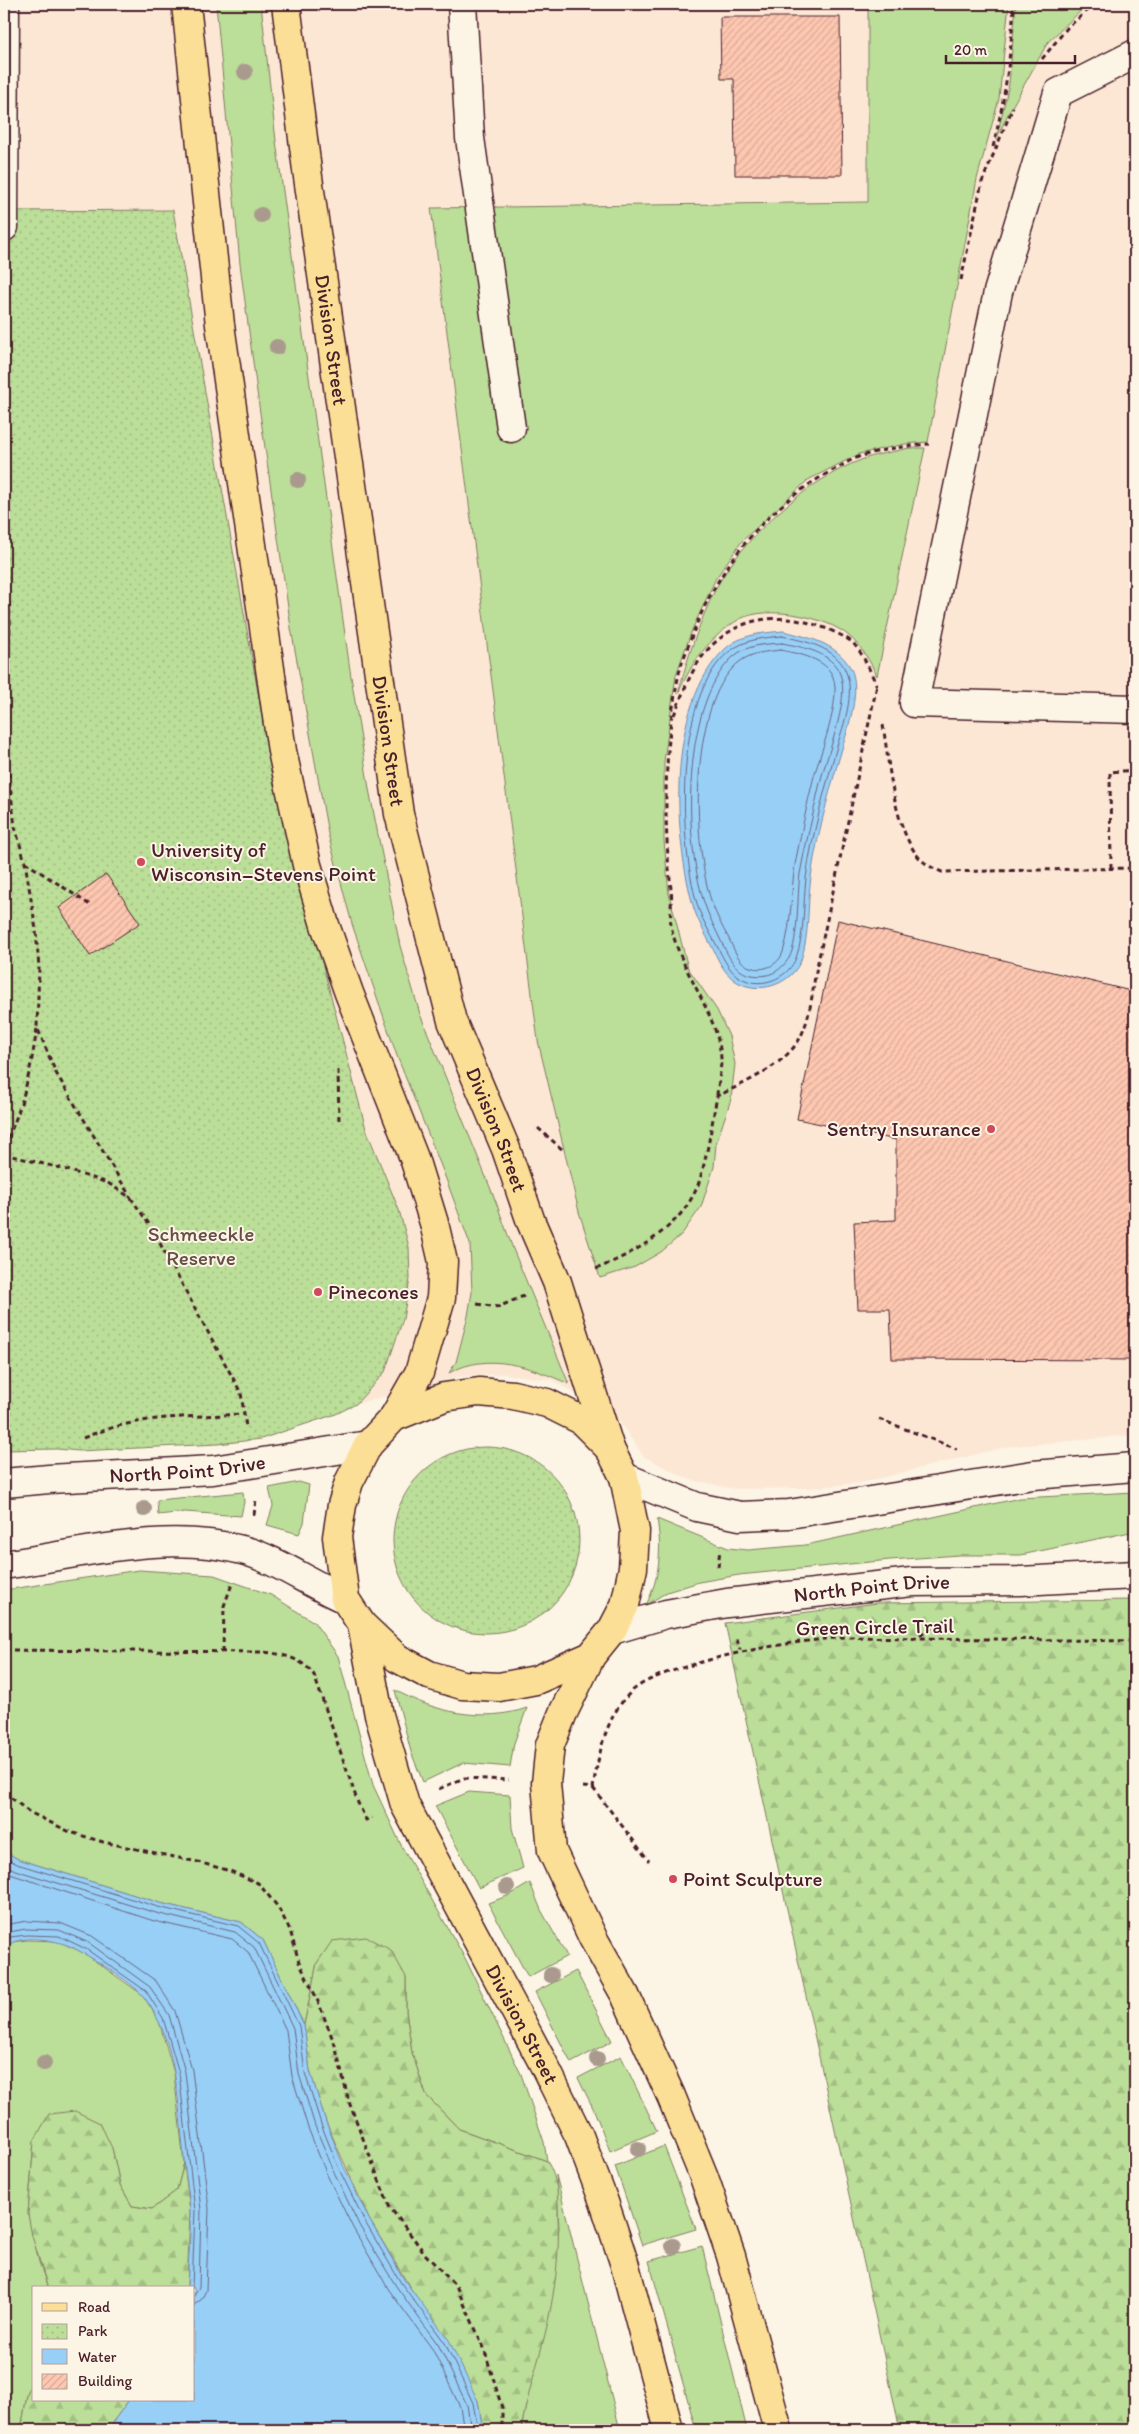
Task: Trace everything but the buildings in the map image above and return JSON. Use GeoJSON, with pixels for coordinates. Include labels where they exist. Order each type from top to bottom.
{"type":"FeatureCollection","features":[{"type":"Feature","properties":{"kind":"main road"},"geometry":{"type":"LineString","coordinates":[[186,4],[220,325],[282,751],[307,865],[325,925],[349,993],[414,1158],[434,1223],[443,1262],[441,1298],[419,1373],[394,1417],[368,1444],[349,1482],[342,1504],[337,1537],[344,1599],[362,1625],[397,1658],[429,1675],[462,1685],[499,1687],[536,1680],[591,1656]]}},
{"type":"Feature","properties":{"kind":"main road","name":"Division Street"},"geometry":{"type":"LineString","coordinates":[[286,4],[307,170],[399,814],[452,1021],[506,1149],[531,1222],[557,1282],[610,1449]]}},
{"type":"Feature","properties":{"kind":"main road"},"geometry":{"type":"LineString","coordinates":[[394,1417],[444,1397],[479,1392],[513,1395],[548,1403],[581,1420],[610,1449],[624,1477],[635,1531],[633,1568],[625,1605],[612,1630],[591,1656],[563,1712],[550,1745],[546,1783],[552,1851],[572,1896],[625,1995],[671,2096],[704,2177],[731,2256],[778,2430]]}},
{"type":"Feature","properties":{"kind":"main road","name":"Division Street"},"geometry":{"type":"LineString","coordinates":[[362,1625],[379,1715],[405,1805],[538,2052],[579,2136],[624,2262],[669,2430]]}},
{"type":"Feature","properties":{"kind":"street"},"geometry":{"type":"LineString","coordinates":[[4,227],[6,4]]}},
{"type":"Feature","properties":{"kind":"street"},"geometry":{"type":"LineString","coordinates":[[462,4],[470,138],[511,428]]}},
{"type":"Feature","properties":{"kind":"street"},"geometry":{"type":"LineString","coordinates":[[1135,54],[1058,93],[998,292],[914,703],[1135,709]]}},
{"type":"Feature","properties":{"kind":"street","name":"North Point Drive"},"geometry":{"type":"LineString","coordinates":[[4,1483],[213,1470],[368,1444]]}},
{"type":"Feature","properties":{"kind":"street"},"geometry":{"type":"LineString","coordinates":[[624,1477],[697,1507],[740,1516],[789,1514],[1033,1475],[1135,1467]]}},
{"type":"Feature","properties":{"kind":"street"},"geometry":{"type":"LineString","coordinates":[[4,1565],[131,1545],[162,1543],[217,1545],[243,1550],[344,1599]]}},
{"type":"Feature","properties":{"kind":"street","name":"North Point Drive"},"geometry":{"type":"LineString","coordinates":[[612,1630],[666,1614],[727,1603],[902,1584],[1020,1581],[1135,1575]]}},
{"type":"Feature","properties":{"kind":"path"},"geometry":{"type":"LineString","coordinates":[[990,160],[1004,102],[1011,50],[1014,4]]}},
{"type":"Feature","properties":{"kind":"path"},"geometry":{"type":"LineString","coordinates":[[1040,63],[1067,28],[1095,4]]}},
{"type":"Feature","properties":{"kind":"path"},"geometry":{"type":"LineString","coordinates":[[959,288],[982,182],[1017,100]]}},
{"type":"Feature","properties":{"kind":"path"},"geometry":{"type":"LineString","coordinates":[[4,270],[4,415]]}},
{"type":"Feature","properties":{"kind":"path"},"geometry":{"type":"LineString","coordinates":[[927,453],[930,436]]}},
{"type":"Feature","properties":{"kind":"path"},"geometry":{"type":"LineString","coordinates":[[596,1269],[633,1252],[672,1223],[686,1206],[700,1180],[717,1096],[721,1059],[714,1031],[705,1006],[680,958],[671,924],[672,893],[666,840],[666,760],[678,676],[695,628],[717,582],[742,544],[809,482],[860,456],[906,446],[929,444]]}},
{"type":"Feature","properties":{"kind":"path"},"geometry":{"type":"LineString","coordinates":[[4,548],[10,621],[5,744],[15,827],[25,862],[36,930],[39,968],[37,1027],[25,1093],[4,1146]]}},
{"type":"Feature","properties":{"kind":"path"},"geometry":{"type":"LineString","coordinates":[[672,720],[697,663],[718,640],[746,622],[775,617],[804,620],[833,631],[852,642],[865,659],[877,686],[879,696]]}},
{"type":"Feature","properties":{"kind":"path"},"geometry":{"type":"LineString","coordinates":[[717,1096],[746,1083],[767,1070],[786,1054],[800,1038],[810,1009],[815,976],[879,676]]}},
{"type":"Feature","properties":{"kind":"path"},"geometry":{"type":"LineString","coordinates":[[882,715],[893,791],[903,826],[916,854],[928,866],[942,872],[1135,868]]}},
{"type":"Feature","properties":{"kind":"path"},"geometry":{"type":"LineString","coordinates":[[1111,868],[1110,772],[1135,770]]}},
{"type":"Feature","properties":{"kind":"path"},"geometry":{"type":"LineString","coordinates":[[25,862],[90,905]]}},
{"type":"Feature","properties":{"kind":"path"},"geometry":{"type":"LineString","coordinates":[[37,1027],[56,1073],[131,1198],[151,1226],[241,1393],[243,1414],[186,1415],[145,1420],[122,1424],[82,1439]]}},
{"type":"Feature","properties":{"kind":"path"},"geometry":{"type":"LineString","coordinates":[[535,1126],[564,1151]]}},
{"type":"Feature","properties":{"kind":"path"},"geometry":{"type":"LineString","coordinates":[[4,1154],[64,1169],[108,1183],[131,1198]]}},
{"type":"Feature","properties":{"kind":"path"},"geometry":{"type":"LineString","coordinates":[[472,1302],[498,1307],[532,1293]]}},
{"type":"Feature","properties":{"kind":"path"},"geometry":{"type":"LineString","coordinates":[[879,1420],[964,1452]]}},
{"type":"Feature","properties":{"kind":"path"},"geometry":{"type":"LineString","coordinates":[[252,1521],[257,1502],[256,1494]]}},
{"type":"Feature","properties":{"kind":"path"},"geometry":{"type":"LineString","coordinates":[[719,1570],[721,1546]]}},
{"type":"Feature","properties":{"kind":"path"},"geometry":{"type":"LineString","coordinates":[[223,1652],[224,1606],[233,1581]]}},
{"type":"Feature","properties":{"kind":"path"},"geometry":{"type":"LineString","coordinates":[[911,1640],[953,1616]]}},
{"type":"Feature","properties":{"kind":"path","name":"Green Circle Trail"},"geometry":{"type":"LineString","coordinates":[[594,1788],[602,1743],[608,1725],[630,1692],[649,1680],[721,1655],[763,1646],[845,1638],[1135,1641]]}},
{"type":"Feature","properties":{"kind":"path"},"geometry":{"type":"LineString","coordinates":[[4,1650],[278,1653],[308,1666],[319,1687],[338,1749],[358,1803],[366,1820],[374,1816]]}},
{"type":"Feature","properties":{"kind":"path"},"geometry":{"type":"LineString","coordinates":[[436,1790],[464,1778],[509,1780]]}},
{"type":"Feature","properties":{"kind":"path"},"geometry":{"type":"LineString","coordinates":[[579,1787],[594,1788],[649,1861]]}},
{"type":"Feature","properties":{"kind":"path"},"geometry":{"type":"LineString","coordinates":[[4,1792],[29,1812],[70,1832],[103,1842],[198,1862],[230,1871],[258,1883],[278,1907],[290,1930],[299,1962],[318,1999],[335,2045],[349,2102],[388,2206],[426,2255],[456,2286],[484,2348],[502,2408],[502,2430]]}},
{"type":"Feature","properties":{"kind":"shaded area"},"geometry":{"type":"Polygon","coordinates":[[[4,4],[1135,4],[1135,1435],[1006,1447],[861,1483],[809,1488],[735,1489],[690,1480],[644,1457],[618,1420],[552,1380],[504,1374],[460,1377],[356,1404],[4,1413],[4,4]],[[178,238],[260,789],[345,1082],[391,1192],[366,1129],[272,772],[178,238]]]}},
{"type":"Feature","properties":{"kind":"green space"},"geometry":{"type":"Polygon","coordinates":[[[216,4],[261,4],[276,141],[350,670],[369,789],[400,946],[420,1014],[513,1249],[569,1384],[525,1367],[494,1362],[464,1366],[449,1373],[456,1362],[472,1292],[470,1244],[397,1056],[352,924],[328,834],[291,628],[257,392],[240,264],[216,4]]]}},
{"type":"Feature","properties":{"kind":"green space"},"geometry":{"type":"Polygon","coordinates":[[[868,4],[1009,4],[999,99],[977,179],[928,442],[905,444],[859,454],[808,480],[742,541],[716,578],[692,630],[676,675],[664,761],[664,841],[669,894],[688,968],[717,1010],[729,1036],[735,1064],[731,1099],[716,1144],[714,1167],[701,1207],[682,1234],[661,1252],[635,1267],[600,1278],[579,1212],[538,1041],[431,208],[868,202],[868,4]]]}},
{"type":"Feature","properties":{"kind":"green space"},"geometry":{"type":"Polygon","coordinates":[[[1016,4],[1088,4],[1048,42],[1008,114],[996,140],[1009,84],[1016,4]]]}},
{"type":"Feature","properties":{"kind":"green space","name":"Schmeeckle Reserve"},"geometry":{"type":"Polygon","coordinates":[[[173,210],[272,772],[366,1129],[399,1210],[409,1247],[410,1279],[403,1319],[385,1372],[356,1404],[336,1414],[261,1439],[218,1444],[79,1451],[57,1449],[4,1450],[4,211],[173,210]]]}},
{"type":"Feature","properties":{"kind":"green space"},"geometry":{"type":"Polygon","coordinates":[[[909,448],[925,448],[877,676],[858,645],[839,629],[812,618],[780,613],[765,613],[740,619],[719,634],[695,661],[678,694],[694,641],[715,590],[727,570],[759,531],[798,496],[840,469],[867,458],[909,448]]]}},
{"type":"Feature","properties":{"kind":"green space"},"geometry":{"type":"Polygon","coordinates":[[[486,1447],[522,1454],[552,1474],[572,1504],[579,1540],[572,1576],[552,1606],[522,1626],[486,1633],[450,1626],[420,1606],[400,1576],[393,1540],[400,1504],[420,1474],[450,1454],[486,1447]]]}},
{"type":"Feature","properties":{"kind":"green space"},"geometry":{"type":"Polygon","coordinates":[[[299,1482],[309,1485],[304,1523],[299,1534],[267,1525],[273,1506],[269,1488],[299,1482]]]}},
{"type":"Feature","properties":{"kind":"green space"},"geometry":{"type":"Polygon","coordinates":[[[243,1492],[244,1502],[241,1516],[185,1512],[158,1515],[157,1500],[243,1492]]]}},
{"type":"Feature","properties":{"kind":"green space"},"geometry":{"type":"Polygon","coordinates":[[[1135,1492],[1135,1531],[1021,1555],[959,1555],[739,1575],[699,1582],[667,1592],[646,1605],[651,1595],[659,1563],[657,1519],[728,1548],[748,1550],[806,1545],[1020,1498],[1135,1492]]]}},
{"type":"Feature","properties":{"kind":"green space"},"geometry":{"type":"Polygon","coordinates":[[[139,1570],[214,1575],[271,1595],[314,1622],[338,1656],[373,1785],[402,1847],[466,1960],[521,2074],[544,2142],[547,2161],[459,2129],[426,2095],[412,2053],[406,2011],[406,1977],[317,1963],[304,2025],[263,1940],[241,1922],[160,1903],[18,1859],[4,1851],[4,1590],[139,1570]]]}},
{"type":"Feature","properties":{"kind":"green space"},"geometry":{"type":"Polygon","coordinates":[[[1135,1600],[1135,2430],[900,2430],[725,1623],[877,1603],[1135,1600]]]}},
{"type":"Feature","properties":{"kind":"green space"},"geometry":{"type":"Polygon","coordinates":[[[395,1690],[426,1704],[459,1713],[493,1715],[527,1708],[514,1743],[510,1767],[463,1763],[423,1782],[411,1752],[395,1690]]]}},
{"type":"Feature","properties":{"kind":"green space"},"geometry":{"type":"Polygon","coordinates":[[[469,1792],[510,1795],[512,1828],[523,1868],[479,1888],[435,1806],[469,1792]]]}},
{"type":"Feature","properties":{"kind":"green space"},"geometry":{"type":"Polygon","coordinates":[[[530,1883],[541,1910],[567,1956],[528,1977],[488,1903],[510,1895],[530,1883]]]}},
{"type":"Feature","properties":{"kind":"green space"},"geometry":{"type":"Polygon","coordinates":[[[366,1937],[391,1950],[406,1977],[406,2011],[412,2053],[426,2095],[459,2129],[547,2161],[553,2174],[557,2194],[558,2230],[558,2258],[555,2285],[547,2326],[526,2403],[521,2430],[483,2430],[478,2401],[369,2219],[326,2122],[310,2071],[304,2025],[317,1963],[332,1941],[366,1937]]]}},
{"type":"Feature","properties":{"kind":"green space"},"geometry":{"type":"Polygon","coordinates":[[[27,1940],[58,1941],[84,1953],[143,1995],[159,2021],[174,2073],[184,2163],[177,2190],[152,2209],[132,2206],[120,2185],[112,2148],[34,2141],[28,2213],[39,2262],[47,2286],[32,2286],[32,2380],[27,2395],[21,2430],[4,2430],[4,2032],[7,2025],[4,1948],[11,1942],[27,1940]]]}},
{"type":"Feature","properties":{"kind":"green space"},"geometry":{"type":"Polygon","coordinates":[[[576,1971],[612,2041],[571,2063],[535,1992],[576,1971]]]}},
{"type":"Feature","properties":{"kind":"green space"},"geometry":{"type":"Polygon","coordinates":[[[621,2056],[657,2131],[610,2151],[594,2110],[578,2078],[621,2056]]]}},
{"type":"Feature","properties":{"kind":"green space"},"geometry":{"type":"Polygon","coordinates":[[[75,2111],[100,2123],[112,2148],[120,2185],[132,2206],[152,2209],[177,2190],[184,2163],[190,2211],[187,2286],[47,2286],[32,2236],[28,2214],[34,2141],[49,2114],[75,2111]]]}},
{"type":"Feature","properties":{"kind":"green space"},"geometry":{"type":"Polygon","coordinates":[[[664,2146],[696,2229],[642,2245],[615,2166],[664,2146]]]}},
{"type":"Feature","properties":{"kind":"green space"},"geometry":{"type":"Polygon","coordinates":[[[556,2175],[620,2430],[521,2430],[559,2228],[556,2175]]]}},
{"type":"Feature","properties":{"kind":"green space"},"geometry":{"type":"Polygon","coordinates":[[[702,2246],[747,2430],[696,2430],[649,2261],[702,2246]]]}},
{"type":"Feature","properties":{"kind":"green space"},"geometry":{"type":"Polygon","coordinates":[[[32,2380],[32,2402],[128,2402],[115,2419],[111,2430],[21,2430],[27,2395],[32,2380]]]}},
{"type":"Feature","properties":{"kind":"water"},"geometry":{"type":"Polygon","coordinates":[[[783,631],[821,642],[837,652],[850,667],[855,690],[849,725],[826,804],[814,859],[806,940],[801,960],[792,974],[786,979],[771,986],[755,987],[747,986],[734,980],[724,970],[694,909],[682,846],[679,810],[679,773],[684,737],[692,704],[706,674],[725,649],[738,640],[752,635],[783,631]]]}},
{"type":"Feature","properties":{"kind":"water"},"geometry":{"type":"Polygon","coordinates":[[[4,1851],[18,1859],[160,1903],[241,1922],[263,1940],[304,2025],[310,2071],[326,2122],[344,2167],[369,2219],[405,2281],[449,2340],[478,2401],[483,2430],[111,2430],[115,2419],[128,2402],[195,2402],[195,2286],[187,2286],[190,2206],[178,2096],[170,2052],[154,2013],[143,1996],[130,1984],[89,1956],[64,1944],[37,1939],[19,1940],[4,1948],[4,1851]]]}},
{"type":"Feature","properties":{"kind":"water"},"geometry":{"type":"Polygon","coordinates":[[[4,1972],[7,2025],[4,2032],[4,1972]]]}},
{"type":"Feature","properties":{"kind":"place","name":"University of Wisconsin–Stevens Point"},"geometry":{"type":"Point","coordinates":[141,862]}},
{"type":"Feature","properties":{"kind":"place","name":"Sentry Insurance"},"geometry":{"type":"Point","coordinates":[991,1129]}},
{"type":"Feature","properties":{"kind":"place","name":"Pinecones"},"geometry":{"type":"Point","coordinates":[318,1292]}},
{"type":"Feature","properties":{"kind":"place","name":"Point Sculpture"},"geometry":{"type":"Point","coordinates":[673,1879]}}]}
